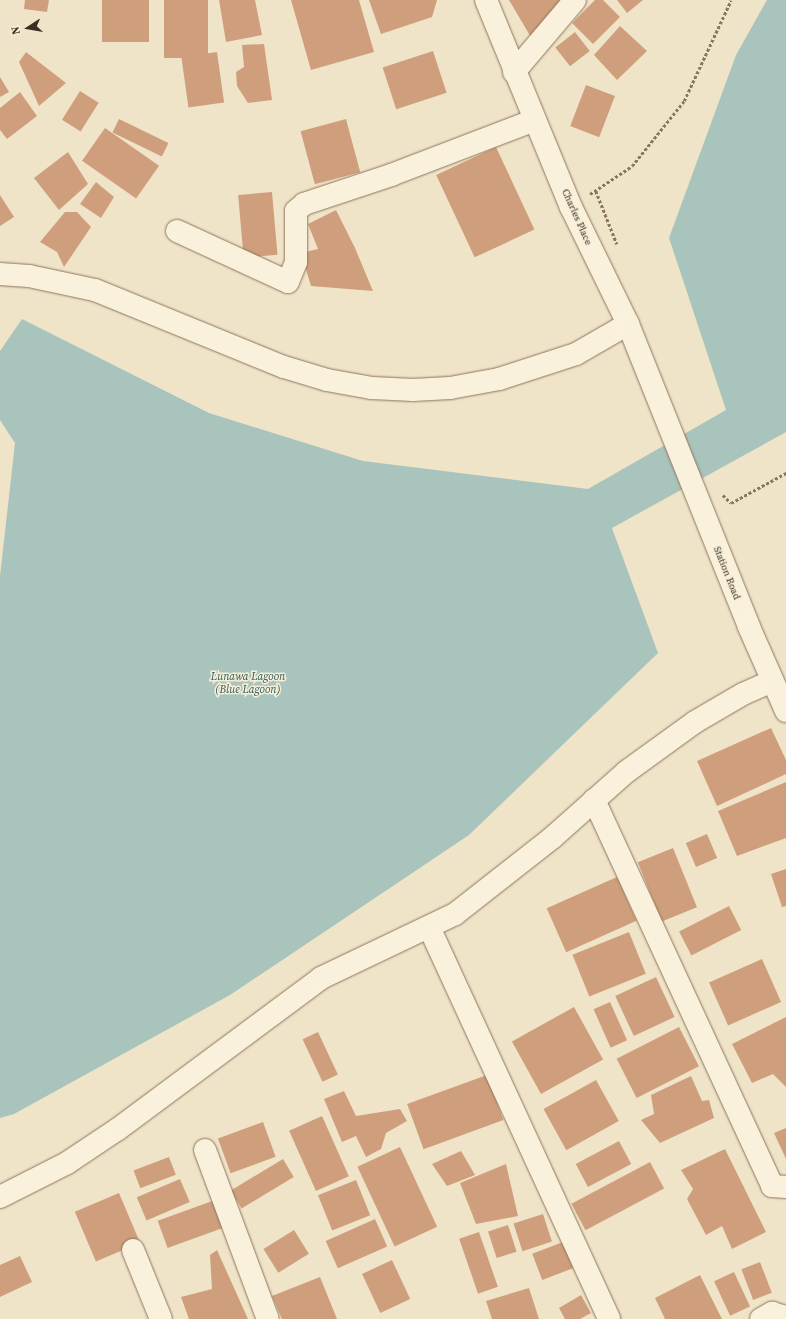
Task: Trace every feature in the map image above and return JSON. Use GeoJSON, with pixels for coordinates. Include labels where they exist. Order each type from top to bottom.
{"type":"FeatureCollection","features":[{"type":"Feature","properties":{"kind":"street","name":"Charles Place"},"geometry":{"type":"LineString","coordinates":[[486,0],[514,72],[571,207],[628,324],[671,433]]}},
{"type":"Feature","properties":{"kind":"street"},"geometry":{"type":"LineString","coordinates":[[514,72],[575,0]]}},
{"type":"Feature","properties":{"kind":"street"},"geometry":{"type":"LineString","coordinates":[[176,231],[288,282],[296,262],[296,211],[304,204],[391,175],[535,120]]}},
{"type":"Feature","properties":{"kind":"street"},"geometry":{"type":"LineString","coordinates":[[0,274],[29,276],[95,290],[284,367],[327,380],[372,388],[412,390],[450,388],[499,379],[576,354],[628,324]]}},
{"type":"Feature","properties":{"kind":"street","name":"Station Road"},"geometry":{"type":"LineString","coordinates":[[671,433],[772,681],[786,711]]}},
{"type":"Feature","properties":{"kind":"street"},"geometry":{"type":"LineString","coordinates":[[0,1197],[67,1163],[118,1129],[321,978],[455,914],[552,838],[626,772],[695,722],[743,694],[772,681]]}},
{"type":"Feature","properties":{"kind":"street"},"geometry":{"type":"LineString","coordinates":[[594,800],[772,1186],[786,1187]]}},
{"type":"Feature","properties":{"kind":"street"},"geometry":{"type":"LineString","coordinates":[[429,927],[609,1319]]}},
{"type":"Feature","properties":{"kind":"street"},"geometry":{"type":"LineString","coordinates":[[205,1150],[268,1319]]}},
{"type":"Feature","properties":{"kind":"street"},"geometry":{"type":"LineString","coordinates":[[133,1250],[162,1319]]}},
{"type":"Feature","properties":{"kind":"street"},"geometry":{"type":"LineString","coordinates":[[761,1319],[772,1313],[786,1317]]}},
{"type":"Feature","properties":{"kind":"path"},"geometry":{"type":"LineString","coordinates":[[571,207],[632,166],[684,101],[731,0]]}},
{"type":"Feature","properties":{"kind":"path"},"geometry":{"type":"LineString","coordinates":[[720,494],[732,503],[786,473]]}},
{"type":"Feature","properties":{"kind":"water","name":"Lunawa Lagoon (Blue Lagoon)"},"geometry":{"type":"Polygon","coordinates":[[[767,0],[786,0],[786,432],[612,528],[658,653],[469,835],[230,995],[14,1114],[0,1118],[0,576],[15,443],[0,420],[0,351],[22,319],[209,413],[363,461],[588,489],[726,410],[669,238],[736,55],[767,0]]]}},
{"type":"Feature","properties":{"kind":"building"},"geometry":{"type":"Polygon","coordinates":[[[25,0],[49,0],[47,12],[24,9],[25,0]]]}},
{"type":"Feature","properties":{"kind":"building"},"geometry":{"type":"Polygon","coordinates":[[[102,0],[149,0],[149,42],[102,42],[102,0]]]}},
{"type":"Feature","properties":{"kind":"building"},"geometry":{"type":"Polygon","coordinates":[[[164,0],[208,0],[208,58],[164,58],[164,0]]]}},
{"type":"Feature","properties":{"kind":"building"},"geometry":{"type":"Polygon","coordinates":[[[219,0],[255,0],[262,35],[226,42],[219,0]]]}},
{"type":"Feature","properties":{"kind":"building"},"geometry":{"type":"Polygon","coordinates":[[[291,0],[359,0],[374,52],[311,70],[291,0]]]}},
{"type":"Feature","properties":{"kind":"building"},"geometry":{"type":"Polygon","coordinates":[[[369,0],[437,0],[432,17],[381,34],[369,0]]]}},
{"type":"Feature","properties":{"kind":"building"},"geometry":{"type":"Polygon","coordinates":[[[509,0],[560,0],[532,39],[509,0]]]}},
{"type":"Feature","properties":{"kind":"building"},"geometry":{"type":"Polygon","coordinates":[[[595,0],[603,0],[620,17],[593,44],[572,23],[595,0]]]}},
{"type":"Feature","properties":{"kind":"building"},"geometry":{"type":"Polygon","coordinates":[[[617,0],[643,0],[627,13],[617,0]]]}},
{"type":"Feature","properties":{"kind":"building"},"geometry":{"type":"Polygon","coordinates":[[[620,26],[647,51],[617,80],[594,55],[620,26]]]}},
{"type":"Feature","properties":{"kind":"building"},"geometry":{"type":"Polygon","coordinates":[[[575,32],[590,51],[570,66],[555,47],[575,32]]]}},
{"type":"Feature","properties":{"kind":"building"},"geometry":{"type":"Polygon","coordinates":[[[264,44],[272,100],[248,103],[237,86],[236,72],[244,67],[242,45],[264,44]]]}},
{"type":"Feature","properties":{"kind":"building"},"geometry":{"type":"Polygon","coordinates":[[[433,51],[447,93],[396,109],[383,67],[433,51]]]}},
{"type":"Feature","properties":{"kind":"building"},"geometry":{"type":"Polygon","coordinates":[[[26,52],[66,83],[39,106],[19,62],[26,52]]]}},
{"type":"Feature","properties":{"kind":"building"},"geometry":{"type":"Polygon","coordinates":[[[217,52],[224,103],[188,108],[181,57],[217,52]]]}},
{"type":"Feature","properties":{"kind":"building"},"geometry":{"type":"Polygon","coordinates":[[[0,77],[9,92],[0,97],[0,77]]]}},
{"type":"Feature","properties":{"kind":"building"},"geometry":{"type":"Polygon","coordinates":[[[586,85],[615,96],[599,137],[570,126],[586,85]]]}},
{"type":"Feature","properties":{"kind":"building"},"geometry":{"type":"Polygon","coordinates":[[[80,91],[99,103],[81,131],[62,120],[80,91]]]}},
{"type":"Feature","properties":{"kind":"building"},"geometry":{"type":"Polygon","coordinates":[[[20,92],[37,116],[7,139],[0,130],[0,108],[20,92]]]}},
{"type":"Feature","properties":{"kind":"building"},"geometry":{"type":"Polygon","coordinates":[[[119,119],[168,143],[162,157],[112,132],[119,119]]]}},
{"type":"Feature","properties":{"kind":"building"},"geometry":{"type":"Polygon","coordinates":[[[346,119],[360,172],[315,184],[301,131],[346,119]]]}},
{"type":"Feature","properties":{"kind":"building"},"geometry":{"type":"Polygon","coordinates":[[[105,128],[159,166],[136,199],[82,161],[105,128]]]}},
{"type":"Feature","properties":{"kind":"building"},"geometry":{"type":"Polygon","coordinates":[[[496,147],[534,229],[475,257],[436,175],[496,147]]]}},
{"type":"Feature","properties":{"kind":"building"},"geometry":{"type":"Polygon","coordinates":[[[68,152],[88,184],[59,210],[34,178],[68,152]]]}},
{"type":"Feature","properties":{"kind":"building"},"geometry":{"type":"Polygon","coordinates":[[[96,182],[114,197],[101,218],[80,204],[96,182]]]}},
{"type":"Feature","properties":{"kind":"building"},"geometry":{"type":"Polygon","coordinates":[[[272,192],[277,255],[244,258],[238,195],[272,192]]]}},
{"type":"Feature","properties":{"kind":"building"},"geometry":{"type":"Polygon","coordinates":[[[0,195],[14,217],[0,226],[0,195]]]}},
{"type":"Feature","properties":{"kind":"building"},"geometry":{"type":"Polygon","coordinates":[[[336,210],[355,248],[373,291],[311,286],[301,253],[318,249],[308,224],[336,210]]]}},
{"type":"Feature","properties":{"kind":"building"},"geometry":{"type":"Polygon","coordinates":[[[65,212],[77,212],[91,227],[64,267],[57,252],[40,242],[65,212]]]}},
{"type":"Feature","properties":{"kind":"building"},"geometry":{"type":"Polygon","coordinates":[[[771,728],[786,760],[786,774],[717,806],[697,761],[771,728]]]}},
{"type":"Feature","properties":{"kind":"building"},"geometry":{"type":"Polygon","coordinates":[[[786,782],[786,838],[737,856],[718,811],[786,782]]]}},
{"type":"Feature","properties":{"kind":"building"},"geometry":{"type":"Polygon","coordinates":[[[707,834],[717,858],[696,867],[686,843],[707,834]]]}},
{"type":"Feature","properties":{"kind":"building"},"geometry":{"type":"Polygon","coordinates":[[[673,848],[697,907],[662,922],[638,862],[673,848]]]}},
{"type":"Feature","properties":{"kind":"building"},"geometry":{"type":"Polygon","coordinates":[[[786,869],[786,906],[782,907],[771,874],[786,869]]]}},
{"type":"Feature","properties":{"kind":"building"},"geometry":{"type":"Polygon","coordinates":[[[617,877],[637,921],[566,952],[547,908],[617,877]]]}},
{"type":"Feature","properties":{"kind":"building"},"geometry":{"type":"Polygon","coordinates":[[[729,906],[741,930],[691,955],[679,931],[729,906]]]}},
{"type":"Feature","properties":{"kind":"building"},"geometry":{"type":"Polygon","coordinates":[[[629,932],[646,974],[589,997],[572,955],[629,932]]]}},
{"type":"Feature","properties":{"kind":"building"},"geometry":{"type":"Polygon","coordinates":[[[762,959],[781,1002],[728,1026],[709,983],[762,959]]]}},
{"type":"Feature","properties":{"kind":"building"},"geometry":{"type":"Polygon","coordinates":[[[656,977],[675,1017],[634,1036],[615,996],[656,977]]]}},
{"type":"Feature","properties":{"kind":"building"},"geometry":{"type":"Polygon","coordinates":[[[610,1002],[627,1040],[611,1048],[594,1009],[610,1002]]]}},
{"type":"Feature","properties":{"kind":"building"},"geometry":{"type":"Polygon","coordinates":[[[574,1007],[603,1059],[541,1094],[512,1041],[574,1007]]]}},
{"type":"Feature","properties":{"kind":"building"},"geometry":{"type":"Polygon","coordinates":[[[786,1017],[786,1087],[773,1074],[752,1083],[732,1044],[786,1017]]]}},
{"type":"Feature","properties":{"kind":"building"},"geometry":{"type":"Polygon","coordinates":[[[679,1027],[699,1066],[637,1098],[617,1059],[679,1027]]]}},
{"type":"Feature","properties":{"kind":"building"},"geometry":{"type":"Polygon","coordinates":[[[318,1032],[338,1075],[322,1082],[303,1039],[318,1032]]]}},
{"type":"Feature","properties":{"kind":"building"},"geometry":{"type":"Polygon","coordinates":[[[487,1075],[503,1120],[424,1149],[407,1104],[487,1075]]]}},
{"type":"Feature","properties":{"kind":"building"},"geometry":{"type":"Polygon","coordinates":[[[691,1076],[702,1101],[709,1100],[714,1118],[660,1143],[641,1120],[654,1114],[651,1095],[691,1076]]]}},
{"type":"Feature","properties":{"kind":"building"},"geometry":{"type":"Polygon","coordinates":[[[596,1080],[619,1121],[566,1150],[544,1109],[596,1080]]]}},
{"type":"Feature","properties":{"kind":"building"},"geometry":{"type":"Polygon","coordinates":[[[344,1091],[356,1116],[400,1109],[407,1121],[386,1133],[381,1149],[366,1157],[356,1136],[342,1142],[324,1099],[344,1091]]]}},
{"type":"Feature","properties":{"kind":"building"},"geometry":{"type":"Polygon","coordinates":[[[322,1116],[349,1176],[316,1191],[289,1131],[322,1116]]]}},
{"type":"Feature","properties":{"kind":"building"},"geometry":{"type":"Polygon","coordinates":[[[263,1122],[276,1157],[231,1173],[218,1138],[263,1122]]]}},
{"type":"Feature","properties":{"kind":"building"},"geometry":{"type":"Polygon","coordinates":[[[786,1128],[786,1159],[774,1133],[786,1128]]]}},
{"type":"Feature","properties":{"kind":"building"},"geometry":{"type":"Polygon","coordinates":[[[619,1141],[631,1164],[588,1187],[576,1164],[619,1141]]]}},
{"type":"Feature","properties":{"kind":"building"},"geometry":{"type":"Polygon","coordinates":[[[400,1147],[437,1227],[395,1247],[357,1167],[400,1147]]]}},
{"type":"Feature","properties":{"kind":"building"},"geometry":{"type":"Polygon","coordinates":[[[725,1149],[766,1232],[732,1249],[722,1226],[706,1235],[687,1199],[693,1189],[681,1170],[725,1149]]]}},
{"type":"Feature","properties":{"kind":"building"},"geometry":{"type":"Polygon","coordinates":[[[461,1151],[475,1175],[447,1186],[432,1164],[461,1151]]]}},
{"type":"Feature","properties":{"kind":"building"},"geometry":{"type":"Polygon","coordinates":[[[169,1157],[176,1175],[140,1188],[134,1171],[169,1157]]]}},
{"type":"Feature","properties":{"kind":"building"},"geometry":{"type":"Polygon","coordinates":[[[283,1159],[294,1177],[242,1208],[231,1190],[283,1159]]]}},
{"type":"Feature","properties":{"kind":"building"},"geometry":{"type":"Polygon","coordinates":[[[650,1162],[664,1188],[586,1230],[571,1204],[650,1162]]]}},
{"type":"Feature","properties":{"kind":"building"},"geometry":{"type":"Polygon","coordinates":[[[506,1164],[518,1216],[476,1224],[460,1183],[506,1164]]]}},
{"type":"Feature","properties":{"kind":"building"},"geometry":{"type":"Polygon","coordinates":[[[180,1179],[190,1202],[147,1220],[137,1197],[180,1179]]]}},
{"type":"Feature","properties":{"kind":"building"},"geometry":{"type":"Polygon","coordinates":[[[356,1180],[370,1215],[332,1231],[318,1195],[356,1180]]]}},
{"type":"Feature","properties":{"kind":"building"},"geometry":{"type":"Polygon","coordinates":[[[119,1193],[140,1243],[96,1261],[75,1212],[119,1193]]]}},
{"type":"Feature","properties":{"kind":"building"},"geometry":{"type":"Polygon","coordinates":[[[215,1200],[225,1227],[168,1248],[158,1221],[215,1200]]]}},
{"type":"Feature","properties":{"kind":"building"},"geometry":{"type":"Polygon","coordinates":[[[543,1214],[552,1242],[522,1251],[514,1224],[543,1214]]]}},
{"type":"Feature","properties":{"kind":"building"},"geometry":{"type":"Polygon","coordinates":[[[375,1219],[387,1246],[338,1268],[326,1241],[375,1219]]]}},
{"type":"Feature","properties":{"kind":"building"},"geometry":{"type":"Polygon","coordinates":[[[508,1225],[517,1252],[497,1258],[488,1231],[508,1225]]]}},
{"type":"Feature","properties":{"kind":"building"},"geometry":{"type":"Polygon","coordinates":[[[294,1230],[309,1254],[278,1273],[263,1249],[294,1230]]]}},
{"type":"Feature","properties":{"kind":"building"},"geometry":{"type":"Polygon","coordinates":[[[479,1232],[498,1287],[478,1294],[459,1239],[479,1232]]]}},
{"type":"Feature","properties":{"kind":"building"},"geometry":{"type":"Polygon","coordinates":[[[563,1242],[573,1268],[542,1280],[532,1254],[563,1242]]]}},
{"type":"Feature","properties":{"kind":"building"},"geometry":{"type":"Polygon","coordinates":[[[217,1250],[248,1319],[189,1319],[181,1297],[212,1289],[210,1255],[217,1250]]]}},
{"type":"Feature","properties":{"kind":"building"},"geometry":{"type":"Polygon","coordinates":[[[20,1256],[32,1282],[0,1297],[0,1265],[20,1256]]]}},
{"type":"Feature","properties":{"kind":"building"},"geometry":{"type":"Polygon","coordinates":[[[392,1260],[410,1299],[380,1313],[362,1274],[392,1260]]]}},
{"type":"Feature","properties":{"kind":"building"},"geometry":{"type":"Polygon","coordinates":[[[760,1262],[772,1293],[753,1300],[741,1269],[760,1262]]]}},
{"type":"Feature","properties":{"kind":"building"},"geometry":{"type":"Polygon","coordinates":[[[734,1272],[750,1306],[730,1316],[714,1281],[734,1272]]]}},
{"type":"Feature","properties":{"kind":"building"},"geometry":{"type":"Polygon","coordinates":[[[700,1275],[722,1319],[665,1319],[655,1298],[700,1275]]]}},
{"type":"Feature","properties":{"kind":"building"},"geometry":{"type":"Polygon","coordinates":[[[320,1277],[337,1319],[282,1319],[272,1296],[320,1277]]]}},
{"type":"Feature","properties":{"kind":"building"},"geometry":{"type":"Polygon","coordinates":[[[529,1288],[539,1319],[492,1319],[486,1301],[529,1288]]]}},
{"type":"Feature","properties":{"kind":"building"},"geometry":{"type":"Polygon","coordinates":[[[581,1295],[591,1313],[580,1319],[565,1319],[559,1308],[581,1295]]]}}]}
